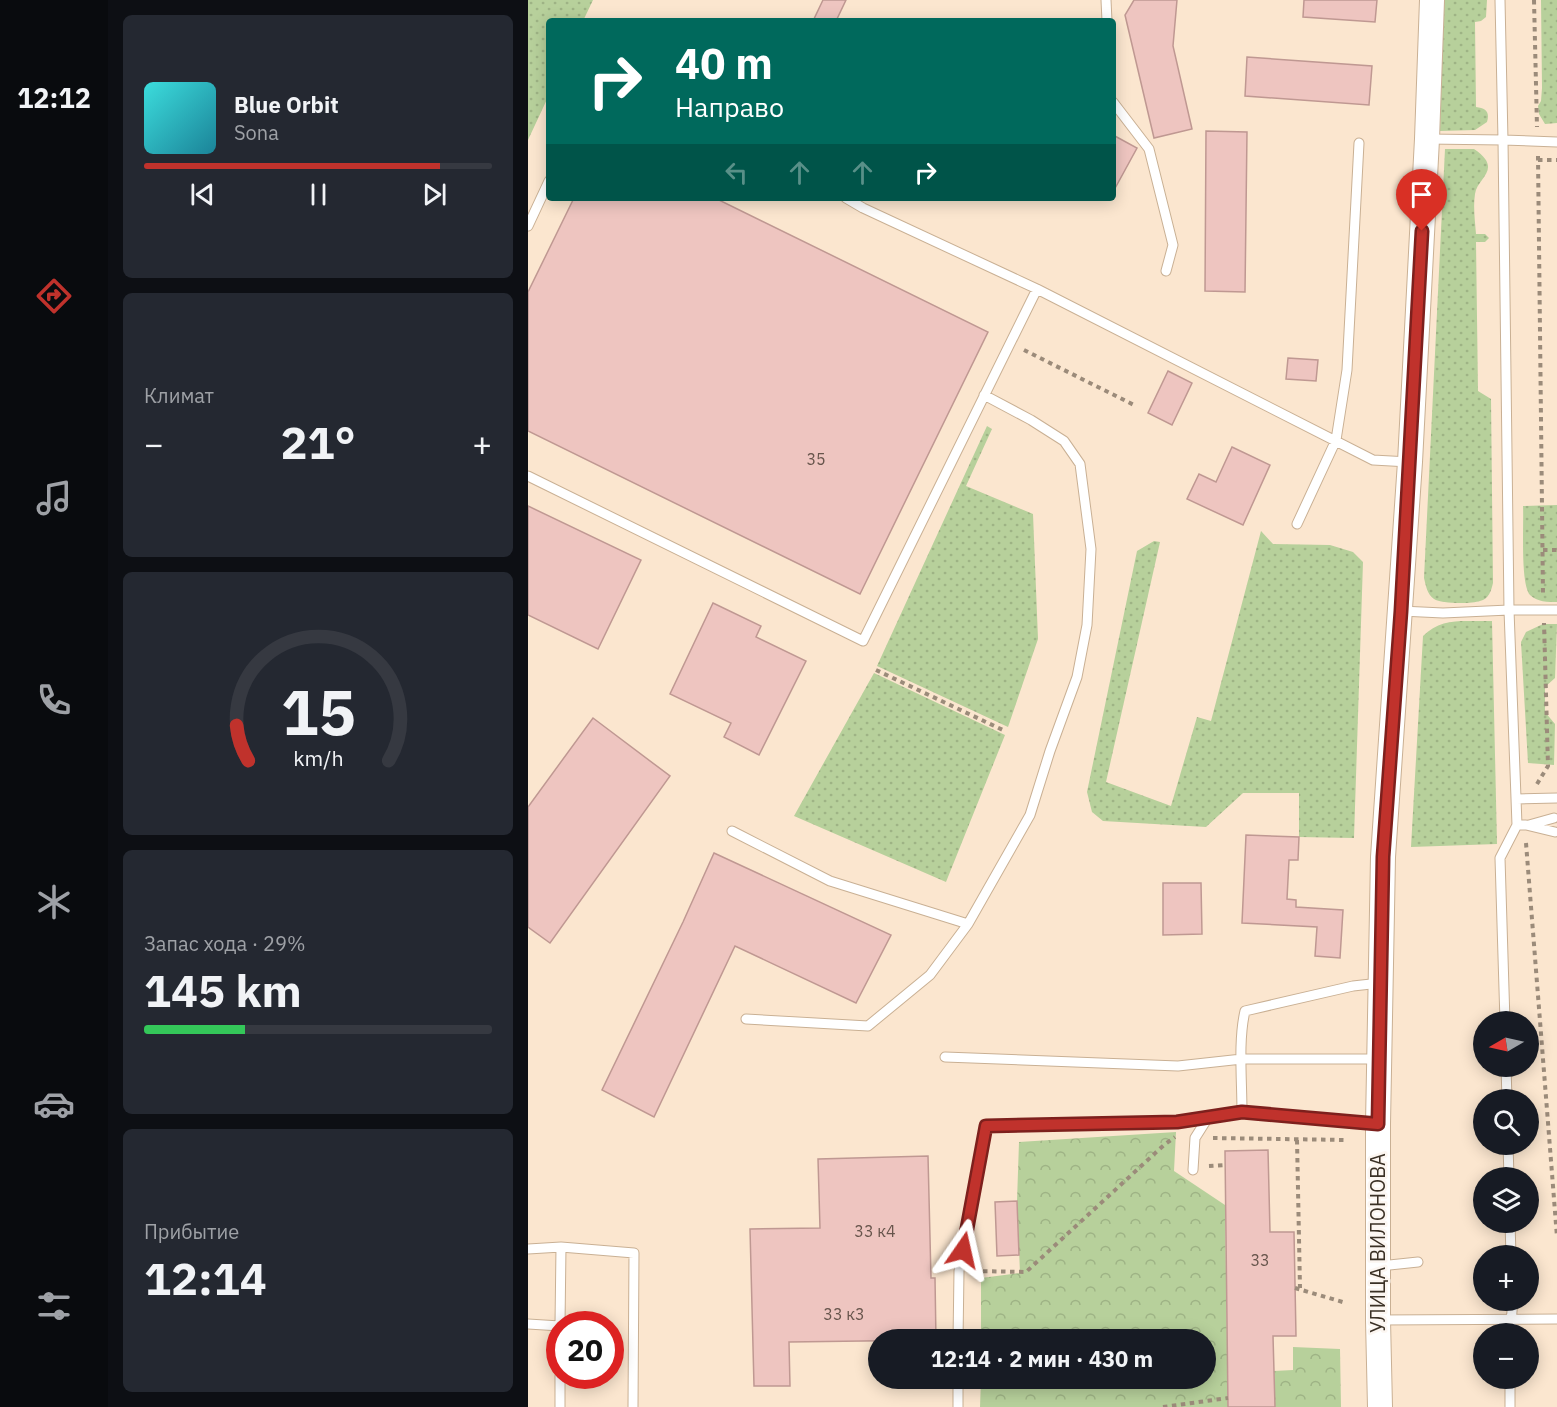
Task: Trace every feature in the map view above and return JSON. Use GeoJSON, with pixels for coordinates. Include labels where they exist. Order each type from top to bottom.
{"type":"FeatureCollection","features":[{"type":"Feature","properties":{"kind":"street","name":"УЛИЦА ВИЛОНОВА"},"geometry":{"type":"LineString","coordinates":[[1380,1407],[1377,1266],[1378,1059],[1383,857],[1410,462],[1432,0]]}},
{"type":"Feature","properties":{"kind":"lane"},"geometry":{"type":"LineString","coordinates":[[1106,0],[1107,18]]}},
{"type":"Feature","properties":{"kind":"lane"},"geometry":{"type":"LineString","coordinates":[[1500,0],[1509,610],[1517,799],[1522,825]]}},
{"type":"Feature","properties":{"kind":"lane"},"geometry":{"type":"LineString","coordinates":[[1116,106],[1149,150],[1173,245],[1166,271]]}},
{"type":"Feature","properties":{"kind":"lane"},"geometry":{"type":"LineString","coordinates":[[1427,139],[1557,142]]}},
{"type":"Feature","properties":{"kind":"lane"},"geometry":{"type":"LineString","coordinates":[[1297,524],[1336,440],[1347,370],[1359,142]]}},
{"type":"Feature","properties":{"kind":"lane"},"geometry":{"type":"LineString","coordinates":[[528,226],[546,187]]}},
{"type":"Feature","properties":{"kind":"lane"},"geometry":{"type":"LineString","coordinates":[[851,201],[1037,289],[1373,460],[1410,462]]}},
{"type":"Feature","properties":{"kind":"lane"},"geometry":{"type":"LineString","coordinates":[[528,476],[863,641],[1037,289]]}},
{"type":"Feature","properties":{"kind":"lane"},"geometry":{"type":"LineString","coordinates":[[746,1019],[868,1026],[930,975],[968,924],[1030,815],[1077,677],[1087,625],[1091,549],[1080,464],[1064,441],[984,395]]}},
{"type":"Feature","properties":{"kind":"lane"},"geometry":{"type":"LineString","coordinates":[[1401,611],[1443,613],[1557,610]]}},
{"type":"Feature","properties":{"kind":"lane"},"geometry":{"type":"LineString","coordinates":[[1517,799],[1557,798]]}},
{"type":"Feature","properties":{"kind":"lane"},"geometry":{"type":"LineString","coordinates":[[1505,1011],[1500,858],[1522,825],[1554,818]]}},
{"type":"Feature","properties":{"kind":"lane"},"geometry":{"type":"LineString","coordinates":[[1522,825],[1555,832]]}},
{"type":"Feature","properties":{"kind":"lane"},"geometry":{"type":"LineString","coordinates":[[732,831],[830,880],[968,924]]}},
{"type":"Feature","properties":{"kind":"lane"},"geometry":{"type":"LineString","coordinates":[[1242,1112],[1245,1011],[1353,986],[1380,983]]}},
{"type":"Feature","properties":{"kind":"lane"},"geometry":{"type":"LineString","coordinates":[[945,1057],[1178,1066],[1242,1059],[1378,1059]]}},
{"type":"Feature","properties":{"kind":"lane"},"geometry":{"type":"LineString","coordinates":[[958,1329],[959,1271],[986,1126],[1177,1122],[1242,1112],[1378,1124]]}},
{"type":"Feature","properties":{"kind":"lane"},"geometry":{"type":"LineString","coordinates":[[1193,1170],[1195,1138],[1207,1119]]}},
{"type":"Feature","properties":{"kind":"lane"},"geometry":{"type":"LineString","coordinates":[[560,1311],[561,1247]]}},
{"type":"Feature","properties":{"kind":"lane"},"geometry":{"type":"LineString","coordinates":[[528,1249],[561,1247],[634,1254],[633,1407]]}},
{"type":"Feature","properties":{"kind":"lane"},"geometry":{"type":"LineString","coordinates":[[1377,1266],[1418,1262]]}},
{"type":"Feature","properties":{"kind":"lane"},"geometry":{"type":"LineString","coordinates":[[1510,1323],[1511,1311]]}},
{"type":"Feature","properties":{"kind":"lane"},"geometry":{"type":"LineString","coordinates":[[1378,1320],[1557,1319]]}},
{"type":"Feature","properties":{"kind":"lane"},"geometry":{"type":"LineString","coordinates":[[528,1324],[546,1325]]}},
{"type":"Feature","properties":{"kind":"lane"},"geometry":{"type":"LineString","coordinates":[[560,1389],[560,1407]]}},
{"type":"Feature","properties":{"kind":"lane"},"geometry":{"type":"LineString","coordinates":[[958,1389],[958,1407]]}},
{"type":"Feature","properties":{"kind":"lane"},"geometry":{"type":"LineString","coordinates":[[1510,1389],[1510,1407]]}},
{"type":"Feature","properties":{"kind":"path"},"geometry":{"type":"LineString","coordinates":[[1528,799],[1548,766],[1534,0]]}},
{"type":"Feature","properties":{"kind":"path"},"geometry":{"type":"LineString","coordinates":[[1538,160],[1557,160]]}},
{"type":"Feature","properties":{"kind":"path"},"geometry":{"type":"LineString","coordinates":[[1010,343],[1136,406]]}},
{"type":"Feature","properties":{"kind":"path"},"geometry":{"type":"LineString","coordinates":[[1543,550],[1557,550]]}},
{"type":"Feature","properties":{"kind":"path"},"geometry":{"type":"LineString","coordinates":[[876,670],[1005,730]]}},
{"type":"Feature","properties":{"kind":"path"},"geometry":{"type":"LineString","coordinates":[[1522,825],[1527,857],[1557,1237]]}},
{"type":"Feature","properties":{"kind":"path"},"geometry":{"type":"LineString","coordinates":[[959,1271],[1026,1272],[1164,1145],[1207,1119]]}},
{"type":"Feature","properties":{"kind":"path"},"geometry":{"type":"LineString","coordinates":[[1207,1138],[1347,1140]]}},
{"type":"Feature","properties":{"kind":"path"},"geometry":{"type":"LineString","coordinates":[[1298,1140],[1297,1288],[1346,1303]]}},
{"type":"Feature","properties":{"kind":"path"},"geometry":{"type":"LineString","coordinates":[[1208,1157],[1208,1174]]}},
{"type":"Feature","properties":{"kind":"path"},"geometry":{"type":"LineString","coordinates":[[1209,1166],[1225,1165]]}},
{"type":"Feature","properties":{"kind":"path"},"geometry":{"type":"LineString","coordinates":[[1163,1407],[1228,1398]]}},
{"type":"Feature","properties":{"kind":"green space"},"geometry":{"type":"Polygon","coordinates":[[[528,0],[593,0],[584,18],[546,18],[546,101],[528,140],[528,0]]]}},
{"type":"Feature","properties":{"kind":"green space"},"geometry":{"type":"Polygon","coordinates":[[[1444,0],[1487,0],[1486,17],[1475,22],[1476,107],[1486,111],[1488,119],[1475,130],[1440,131],[1444,0]]]}},
{"type":"Feature","properties":{"kind":"green space"},"geometry":{"type":"Polygon","coordinates":[[[1541,0],[1557,0],[1557,123],[1545,124],[1539,114],[1538,106],[1541,101],[1542,88],[1541,0]]]}},
{"type":"Feature","properties":{"kind":"green space"},"geometry":{"type":"Polygon","coordinates":[[[1445,149],[1474,149],[1483,156],[1488,168],[1477,188],[1474,209],[1476,234],[1485,234],[1489,238],[1485,242],[1476,242],[1478,391],[1491,399],[1493,583],[1488,597],[1476,602],[1464,603],[1434,599],[1428,592],[1424,578],[1445,149]]]}},
{"type":"Feature","properties":{"kind":"green space"},"geometry":{"type":"Polygon","coordinates":[[[987,426],[992,429],[966,486],[1033,514],[1038,639],[1008,727],[877,666],[987,426]]]}},
{"type":"Feature","properties":{"kind":"green space"},"geometry":{"type":"Polygon","coordinates":[[[1557,505],[1557,602],[1546,602],[1530,595],[1527,589],[1524,566],[1523,506],[1557,505]]]}},
{"type":"Feature","properties":{"kind":"green space"},"geometry":{"type":"Polygon","coordinates":[[[1261,531],[1273,544],[1330,545],[1353,552],[1363,562],[1354,838],[1299,837],[1299,793],[1243,793],[1206,827],[1103,821],[1092,812],[1087,792],[1137,551],[1154,541],[1160,542],[1106,782],[1171,806],[1197,717],[1211,721],[1261,531]]]}},
{"type":"Feature","properties":{"kind":"green space"},"geometry":{"type":"Polygon","coordinates":[[[1455,621],[1492,621],[1497,844],[1411,847],[1423,636],[1438,625],[1455,621]]]}},
{"type":"Feature","properties":{"kind":"green space"},"geometry":{"type":"Polygon","coordinates":[[[1543,624],[1557,624],[1555,678],[1545,687],[1545,712],[1555,724],[1554,765],[1528,763],[1521,642],[1526,632],[1543,624]]]}},
{"type":"Feature","properties":{"kind":"green space"},"geometry":{"type":"Polygon","coordinates":[[[874,673],[1005,735],[946,882],[794,816],[874,673]]]}},
{"type":"Feature","properties":{"kind":"green space"},"geometry":{"type":"Polygon","coordinates":[[[1176,1132],[1174,1171],[1225,1205],[1228,1407],[980,1407],[981,1389],[1216,1389],[1216,1329],[981,1329],[981,1278],[1020,1273],[1017,1201],[1019,1142],[1176,1132]]]}},
{"type":"Feature","properties":{"kind":"green space"},"geometry":{"type":"Polygon","coordinates":[[[1293,1347],[1340,1349],[1341,1407],[1275,1407],[1274,1371],[1293,1370],[1293,1347]]]}},
{"type":"Feature","properties":{"kind":"building"},"geometry":{"type":"Polygon","coordinates":[[[823,0],[846,0],[837,18],[814,18],[823,0]]]}},
{"type":"Feature","properties":{"kind":"building"},"geometry":{"type":"Polygon","coordinates":[[[1134,0],[1177,0],[1173,46],[1192,129],[1154,138],[1125,15],[1134,0]]]}},
{"type":"Feature","properties":{"kind":"building"},"geometry":{"type":"Polygon","coordinates":[[[1304,0],[1377,0],[1375,22],[1303,17],[1304,0]]]}},
{"type":"Feature","properties":{"kind":"building"},"geometry":{"type":"Polygon","coordinates":[[[1247,57],[1372,66],[1369,105],[1245,96],[1247,57]]]}},
{"type":"Feature","properties":{"kind":"building"},"geometry":{"type":"Polygon","coordinates":[[[1206,131],[1247,132],[1245,292],[1205,291],[1206,131]]]}},
{"type":"Feature","properties":{"kind":"building"},"geometry":{"type":"Polygon","coordinates":[[[1116,137],[1137,148],[1116,186],[1116,137]]]}},
{"type":"Feature","properties":{"kind":"building"},"geometry":{"type":"Polygon","coordinates":[[[573,201],[721,201],[988,332],[860,594],[528,431],[528,292],[573,201]]]}},
{"type":"Feature","properties":{"kind":"building"},"geometry":{"type":"Polygon","coordinates":[[[1288,358],[1318,360],[1316,381],[1286,379],[1288,358]]]}},
{"type":"Feature","properties":{"kind":"building"},"geometry":{"type":"Polygon","coordinates":[[[1168,371],[1192,383],[1172,425],[1148,413],[1168,371]]]}},
{"type":"Feature","properties":{"kind":"building"},"geometry":{"type":"Polygon","coordinates":[[[1232,447],[1270,465],[1243,525],[1187,499],[1199,474],[1216,482],[1232,447]]]}},
{"type":"Feature","properties":{"kind":"building"},"geometry":{"type":"Polygon","coordinates":[[[528,506],[641,560],[598,649],[528,615],[528,506]]]}},
{"type":"Feature","properties":{"kind":"building"},"geometry":{"type":"Polygon","coordinates":[[[713,603],[761,626],[756,637],[806,661],[759,755],[724,737],[731,723],[670,694],[713,603]]]}},
{"type":"Feature","properties":{"kind":"building"},"geometry":{"type":"Polygon","coordinates":[[[593,718],[670,776],[550,943],[528,927],[528,807],[593,718]]]}},
{"type":"Feature","properties":{"kind":"building"},"geometry":{"type":"Polygon","coordinates":[[[1246,835],[1299,837],[1298,860],[1289,860],[1287,899],[1296,900],[1296,907],[1343,910],[1340,958],[1315,956],[1317,927],[1242,923],[1246,835]]]}},
{"type":"Feature","properties":{"kind":"building"},"geometry":{"type":"Polygon","coordinates":[[[714,853],[891,935],[856,1003],[735,946],[654,1117],[602,1090],[714,853]]]}},
{"type":"Feature","properties":{"kind":"building"},"geometry":{"type":"Polygon","coordinates":[[[1163,883],[1201,883],[1202,934],[1163,935],[1163,883]]]}},
{"type":"Feature","properties":{"kind":"building"},"geometry":{"type":"Polygon","coordinates":[[[1268,1150],[1270,1232],[1294,1232],[1296,1336],[1273,1336],[1275,1407],[1228,1407],[1225,1151],[1268,1150]]]}},
{"type":"Feature","properties":{"kind":"building"},"geometry":{"type":"Polygon","coordinates":[[[928,1156],[931,1278],[935,1278],[936,1329],[868,1329],[868,1341],[789,1342],[790,1386],[754,1386],[750,1229],[820,1228],[818,1159],[928,1156]]]}},
{"type":"Feature","properties":{"kind":"building"},"geometry":{"type":"Polygon","coordinates":[[[1017,1201],[1019,1255],[997,1256],[995,1202],[1017,1201]]]}},
{"type":"Feature","properties":{"kind":"route"},"geometry":{"type":"LineString","coordinates":[[963,1250],[986,1126],[1177,1122],[1242,1112],[1378,1124],[1383,857],[1401,611],[1422,231]]}}]}
